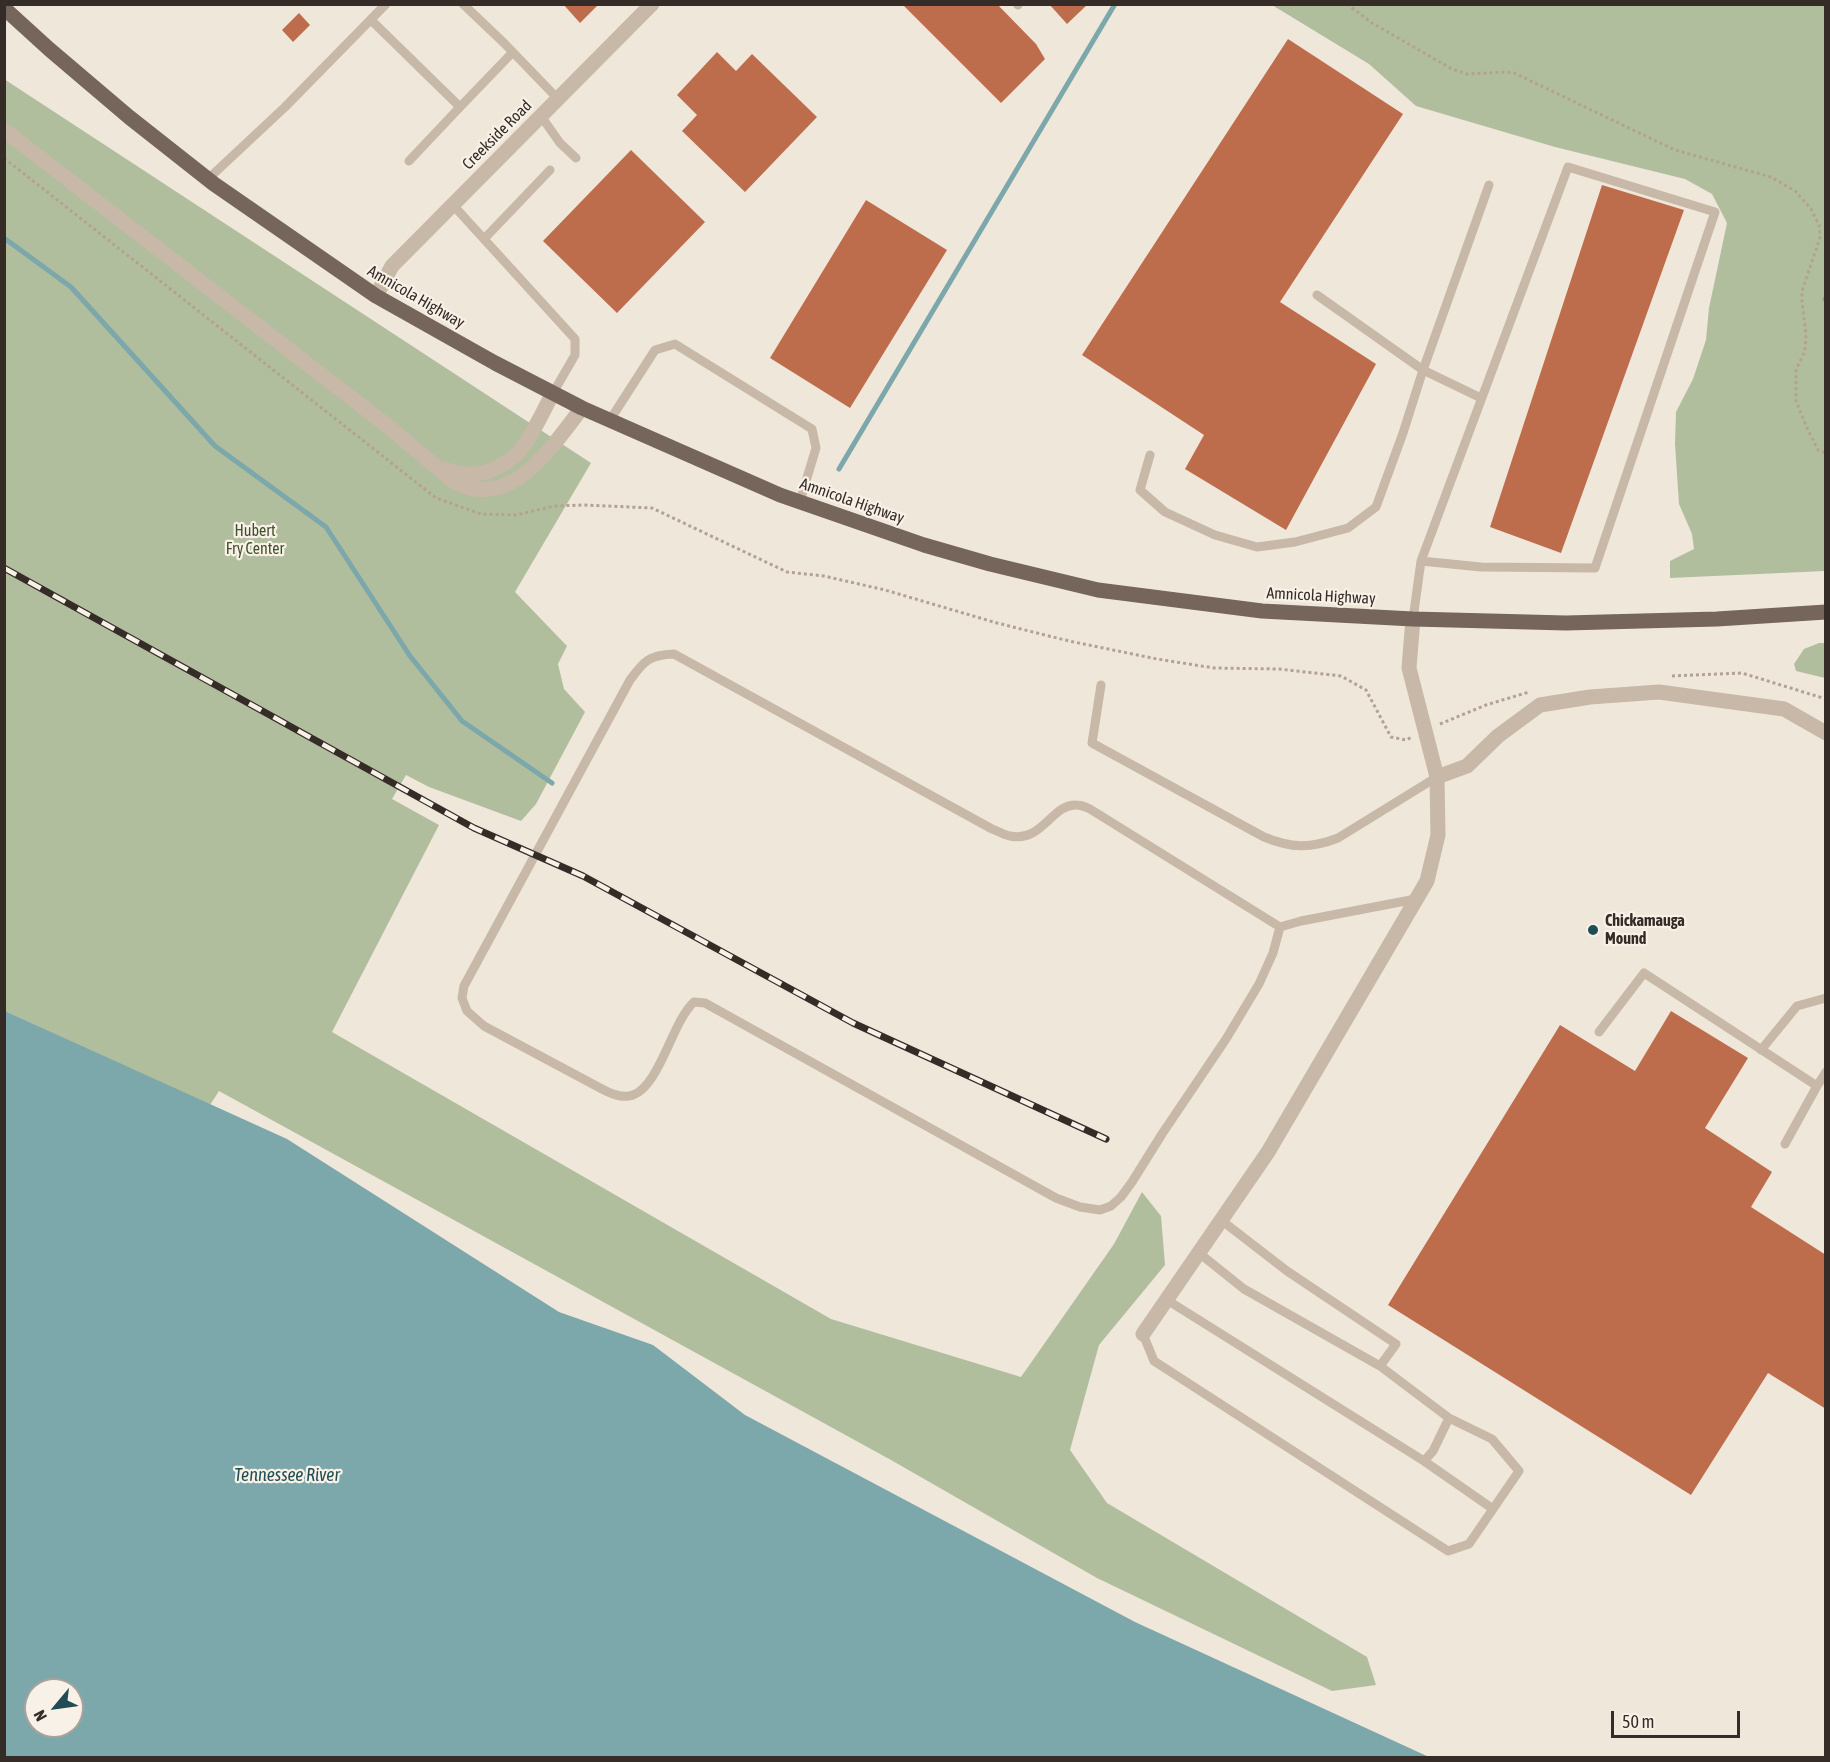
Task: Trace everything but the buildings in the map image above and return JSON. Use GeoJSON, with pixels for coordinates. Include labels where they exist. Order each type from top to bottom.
{"type":"FeatureCollection","features":[{"type":"Feature","properties":{"kind":"main road","name":"Amnicola Highway"},"geometry":{"type":"LineString","coordinates":[[4,8],[129,117],[208,180],[376,296],[582,408],[780,495],[924,544],[990,564],[1098,590],[1262,610],[1413,619],[1577,622],[1717,619],[1826,612]]}},
{"type":"Feature","properties":{"kind":"street","name":"Creekside Road"},"geometry":{"type":"LineString","coordinates":[[376,296],[392,266],[652,4]]}},
{"type":"Feature","properties":{"kind":"street"},"geometry":{"type":"LineString","coordinates":[[4,130],[380,420],[453,482],[464,488],[482,491],[508,484],[533,467],[582,408]]}},
{"type":"Feature","properties":{"kind":"street"},"geometry":{"type":"LineString","coordinates":[[437,467],[457,474],[478,474],[493,470],[515,456],[525,444],[553,393]]}},
{"type":"Feature","properties":{"kind":"street"},"geometry":{"type":"LineString","coordinates":[[1143,1334],[1268,1152],[1427,881],[1438,836],[1437,777],[1409,668],[1413,619]]}},
{"type":"Feature","properties":{"kind":"street"},"geometry":{"type":"LineString","coordinates":[[1437,777],[1467,766],[1498,736],[1540,705],[1590,697],[1659,692],[1784,710],[1826,733]]}},
{"type":"Feature","properties":{"kind":"lane"},"geometry":{"type":"LineString","coordinates":[[208,180],[285,107],[386,4]]}},
{"type":"Feature","properties":{"kind":"lane"},"geometry":{"type":"LineString","coordinates":[[463,4],[559,100]]}},
{"type":"Feature","properties":{"kind":"lane"},"geometry":{"type":"LineString","coordinates":[[371,20],[460,107]]}},
{"type":"Feature","properties":{"kind":"lane"},"geometry":{"type":"LineString","coordinates":[[409,161],[512,52]]}},
{"type":"Feature","properties":{"kind":"lane"},"geometry":{"type":"LineString","coordinates":[[541,116],[560,143],[576,158]]}},
{"type":"Feature","properties":{"kind":"lane"},"geometry":{"type":"LineString","coordinates":[[1413,619],[1420,561],[1568,167],[1715,212],[1595,568],[1481,567],[1420,561]]}},
{"type":"Feature","properties":{"kind":"lane"},"geometry":{"type":"LineString","coordinates":[[484,239],[549,170]]}},
{"type":"Feature","properties":{"kind":"lane"},"geometry":{"type":"LineString","coordinates":[[1150,455],[1140,490],[1165,512],[1215,535],[1257,547],[1295,542],[1347,528],[1376,507],[1489,185]]}},
{"type":"Feature","properties":{"kind":"lane"},"geometry":{"type":"LineString","coordinates":[[453,205],[575,339],[575,356],[553,393]]}},
{"type":"Feature","properties":{"kind":"lane"},"geometry":{"type":"LineString","coordinates":[[1317,295],[1423,369],[1481,398]]}},
{"type":"Feature","properties":{"kind":"lane"},"geometry":{"type":"LineString","coordinates":[[610,420],[655,350],[675,344],[812,429],[816,448],[800,501]]}},
{"type":"Feature","properties":{"kind":"lane"},"geometry":{"type":"LineString","coordinates":[[1280,927],[1273,953],[1259,984],[1226,1040],[1132,1182],[1112,1206],[1100,1210],[1080,1207],[1056,1198],[705,1003],[694,1002],[685,1010],[654,1073],[645,1086],[634,1095],[623,1096],[613,1095],[484,1026],[467,1011],[462,998],[464,986],[630,680],[644,661],[658,654],[674,654],[982,823],[1010,836],[1028,836],[1058,812],[1075,804],[1090,808],[1280,927],[1300,921],[1416,899]]}},
{"type":"Feature","properties":{"kind":"lane"},"geometry":{"type":"LineString","coordinates":[[1101,685],[1092,743],[1276,842],[1311,846],[1338,838],[1437,777]]}},
{"type":"Feature","properties":{"kind":"lane"},"geometry":{"type":"LineString","coordinates":[[1599,1032],[1644,973],[1817,1086]]}},
{"type":"Feature","properties":{"kind":"lane"},"geometry":{"type":"LineString","coordinates":[[1761,1050],[1797,1006],[1826,998]]}},
{"type":"Feature","properties":{"kind":"lane"},"geometry":{"type":"LineString","coordinates":[[1785,1144],[1826,1072]]}},
{"type":"Feature","properties":{"kind":"lane"},"geometry":{"type":"LineString","coordinates":[[1221,1220],[1287,1271],[1396,1344],[1380,1366]]}},
{"type":"Feature","properties":{"kind":"lane"},"geometry":{"type":"LineString","coordinates":[[1143,1334],[1154,1361],[1448,1551],[1469,1544],[1519,1471],[1492,1439],[1449,1418],[1380,1366],[1244,1289],[1199,1253]]}},
{"type":"Feature","properties":{"kind":"lane"},"geometry":{"type":"LineString","coordinates":[[1167,1300],[1424,1461],[1493,1509]]}},
{"type":"Feature","properties":{"kind":"lane"},"geometry":{"type":"LineString","coordinates":[[1424,1461],[1433,1451],[1449,1418]]}},
{"type":"Feature","properties":{"kind":"green space"},"geometry":{"type":"Polygon","coordinates":[[[1272,5],[1825,5],[1825,571],[1670,578],[1670,561],[1694,549],[1692,534],[1679,504],[1675,444],[1676,412],[1693,379],[1706,340],[1709,308],[1727,223],[1712,194],[1685,179],[1555,147],[1416,106],[1369,64],[1272,5]]]}},
{"type":"Feature","properties":{"kind":"green space","name":"Hubert Fry Center"},"geometry":{"type":"Polygon","coordinates":[[[4,79],[591,463],[515,592],[567,646],[558,664],[564,689],[585,712],[536,804],[521,821],[429,787],[406,775],[392,799],[439,825],[332,1032],[831,1319],[1021,1377],[1114,1244],[1142,1192],[1161,1216],[1165,1265],[1099,1345],[1070,1450],[1107,1503],[1367,1657],[1376,1685],[1332,1691],[1097,1578],[891,1460],[219,1091],[210,1105],[5,1011],[4,79]]]}},
{"type":"Feature","properties":{"kind":"green space"},"geometry":{"type":"Polygon","coordinates":[[[1825,643],[1825,678],[1796,671],[1794,664],[1804,649],[1825,643]]]}},
{"type":"Feature","properties":{"kind":"water","name":"Tennessee River"},"geometry":{"type":"Polygon","coordinates":[[[5,1011],[287,1139],[559,1312],[653,1345],[745,1415],[1135,1622],[1429,1757],[5,1757],[5,1011]]]}},
{"type":"Feature","properties":{"kind":"waterway"},"geometry":{"type":"LineString","coordinates":[[839,469],[1115,4]]}},
{"type":"Feature","properties":{"kind":"waterway"},"geometry":{"type":"LineString","coordinates":[[4,238],[71,287],[215,446],[326,527],[410,656],[462,721],[552,783]]}},
{"type":"Feature","properties":{"kind":"railway"},"geometry":{"type":"LineString","coordinates":[[4,568],[474,828],[583,876],[853,1023],[1106,1139]]}},
{"type":"Feature","properties":{"kind":"place","name":"Chickamauga Mound"},"geometry":{"type":"Point","coordinates":[1593,930]}}]}
